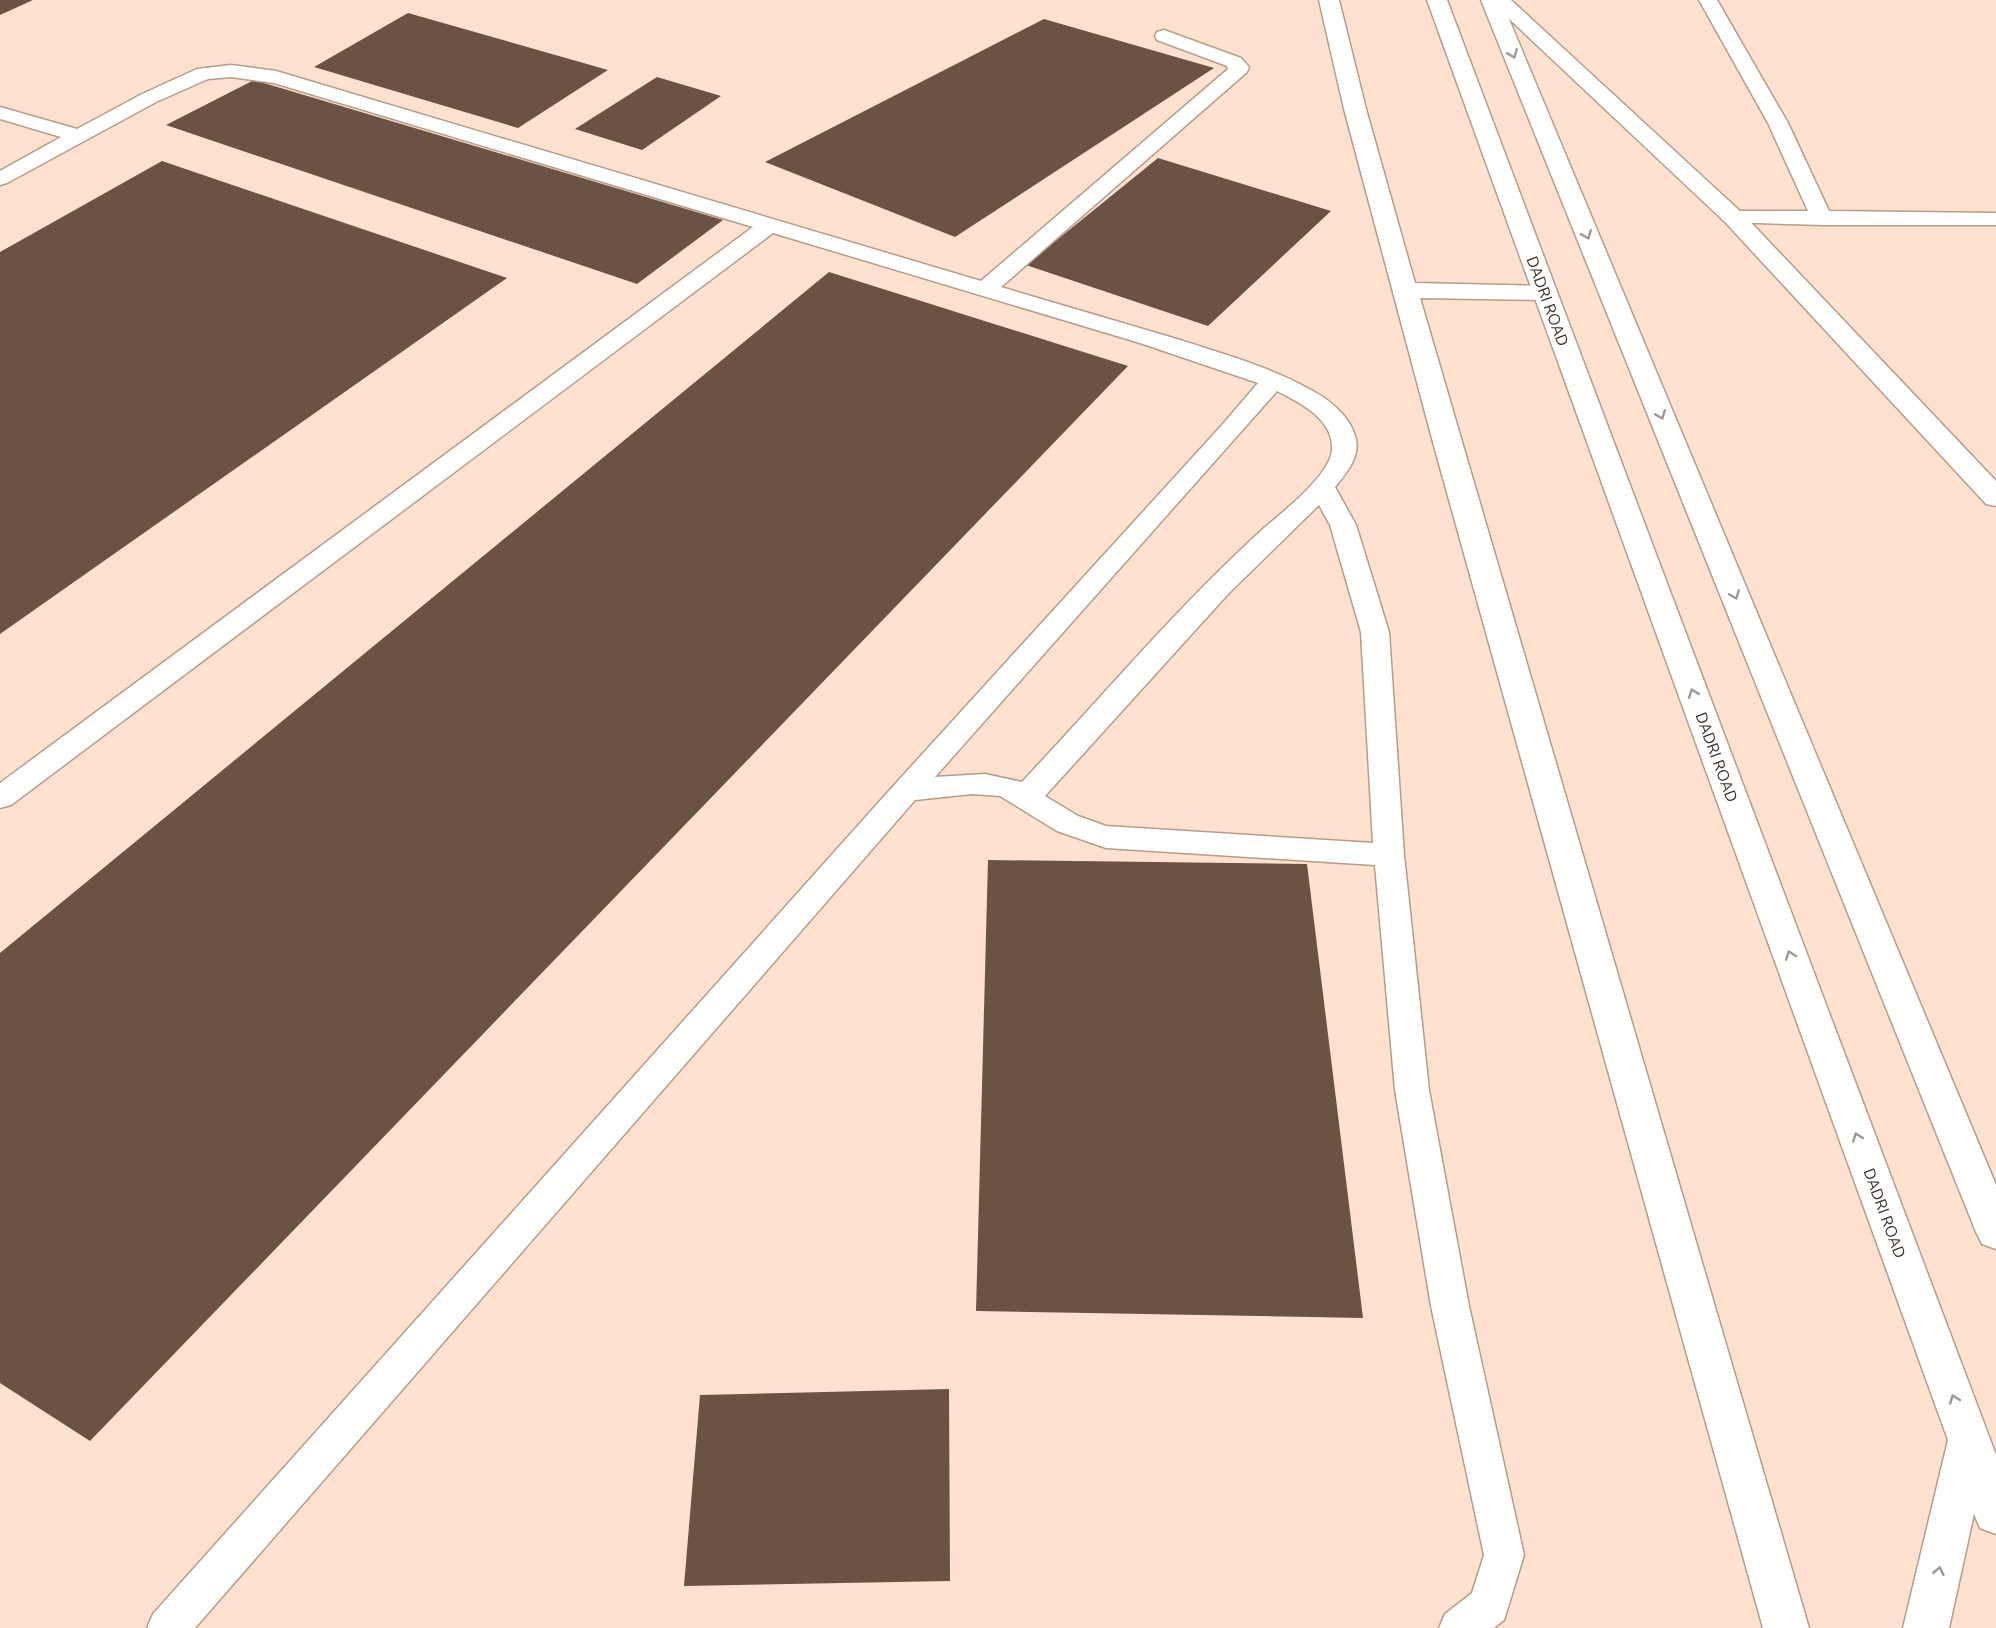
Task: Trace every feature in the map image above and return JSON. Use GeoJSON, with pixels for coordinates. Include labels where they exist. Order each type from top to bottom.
{"type":"FeatureCollection","features":[{"type":"Feature","properties":{"kind":"main road"},"geometry":{"type":"LineString","coordinates":[[1329,0],[1355,109],[1405,290],[1786,1628]]}},
{"type":"Feature","properties":{"kind":"main road","name":"DADRI ROAD"},"geometry":{"type":"LineString","coordinates":[[1437,0],[1996,1513]]}},
{"type":"Feature","properties":{"kind":"main road"},"geometry":{"type":"LineString","coordinates":[[1491,0],[1996,1232]]}},
{"type":"Feature","properties":{"kind":"main road"},"geometry":{"type":"LineString","coordinates":[[1499,0],[1733,217],[1996,498]]}},
{"type":"Feature","properties":{"kind":"main road"},"geometry":{"type":"LineString","coordinates":[[1405,290],[1545,293]]}},
{"type":"Feature","properties":{"kind":"main road"},"geometry":{"type":"LineString","coordinates":[[1926,1628],[1969,1440]]}},
{"type":"Feature","properties":{"kind":"lane"},"geometry":{"type":"LineString","coordinates":[[1708,0],[1778,123],[1822,219]]}},
{"type":"Feature","properties":{"kind":"lane"},"geometry":{"type":"LineString","coordinates":[[985,289],[1237,72],[1239,67],[1234,62],[1164,36]]}},
{"type":"Feature","properties":{"kind":"lane"},"geometry":{"type":"LineString","coordinates":[[0,179],[188,79],[218,71],[246,72],[276,77],[1136,334],[1273,380],[1314,401],[1338,425],[1345,442],[1344,457],[1322,486],[1250,557],[1026,797]]}},
{"type":"Feature","properties":{"kind":"lane"},"geometry":{"type":"LineString","coordinates":[[0,113],[78,136]]}},
{"type":"Feature","properties":{"kind":"lane"},"geometry":{"type":"LineString","coordinates":[[1733,217],[1996,219]]}},
{"type":"Feature","properties":{"kind":"lane"},"geometry":{"type":"LineString","coordinates":[[0,798],[769,225]]}},
{"type":"Feature","properties":{"kind":"lane"},"geometry":{"type":"LineString","coordinates":[[168,1628],[906,790],[1231,430],[1273,380]]}},
{"type":"Feature","properties":{"kind":"lane"},"geometry":{"type":"LineString","coordinates":[[1322,486],[1343,525],[1375,632],[1389,855],[1412,1090],[1450,1306],[1504,1555],[1489,1606],[1460,1628]]}},
{"type":"Feature","properties":{"kind":"lane"},"geometry":{"type":"LineString","coordinates":[[906,790],[986,785],[1006,788],[1026,797],[1054,817],[1078,829],[1106,837],[1389,855]]}},
{"type":"Feature","properties":{"kind":"building"},"geometry":{"type":"Polygon","coordinates":[[[0,0],[33,0],[0,15],[0,0]]]}},
{"type":"Feature","properties":{"kind":"building"},"geometry":{"type":"Polygon","coordinates":[[[408,13],[608,70],[518,128],[314,67],[408,13]]]}},
{"type":"Feature","properties":{"kind":"building"},"geometry":{"type":"Polygon","coordinates":[[[1044,19],[1214,68],[955,237],[765,162],[1044,19]]]}},
{"type":"Feature","properties":{"kind":"building"},"geometry":{"type":"Polygon","coordinates":[[[657,77],[721,96],[642,150],[575,129],[657,77]]]}},
{"type":"Feature","properties":{"kind":"building"},"geometry":{"type":"Polygon","coordinates":[[[254,80],[723,220],[637,284],[166,125],[254,80]]]}},
{"type":"Feature","properties":{"kind":"building"},"geometry":{"type":"Polygon","coordinates":[[[1158,158],[1331,211],[1208,326],[1026,265],[1158,158]]]}},
{"type":"Feature","properties":{"kind":"building"},"geometry":{"type":"Polygon","coordinates":[[[162,161],[507,278],[0,634],[0,252],[162,161]]]}},
{"type":"Feature","properties":{"kind":"building"},"geometry":{"type":"Polygon","coordinates":[[[829,272],[1128,366],[90,1441],[0,1383],[0,953],[829,272]]]}},
{"type":"Feature","properties":{"kind":"building"},"geometry":{"type":"Polygon","coordinates":[[[988,860],[1307,864],[1363,1318],[976,1311],[988,860]]]}},
{"type":"Feature","properties":{"kind":"building"},"geometry":{"type":"Polygon","coordinates":[[[949,1389],[950,1581],[684,1586],[700,1395],[949,1389]]]}}]}
